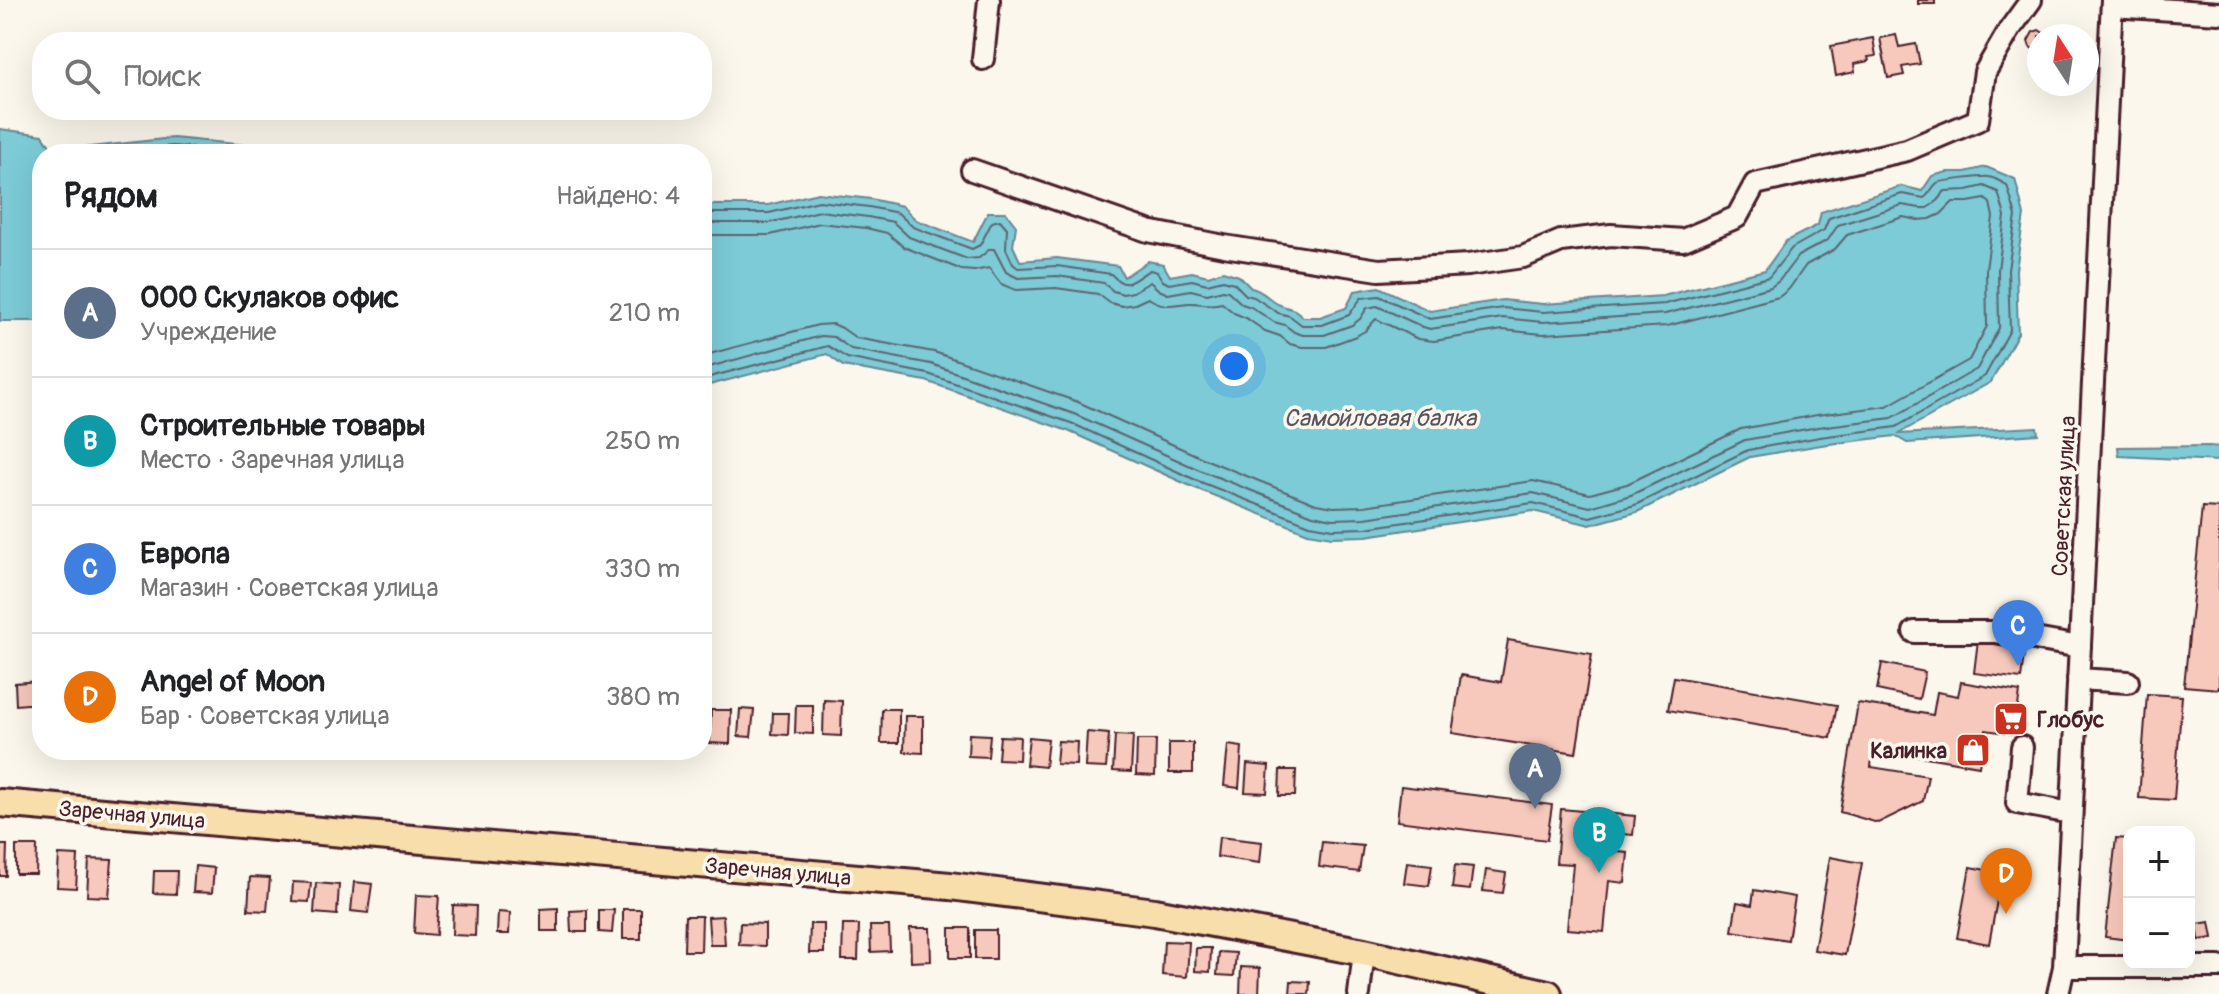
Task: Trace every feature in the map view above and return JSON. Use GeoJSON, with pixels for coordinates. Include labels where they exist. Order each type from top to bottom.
{"type":"FeatureCollection","features":[{"type":"Feature","properties":{"kind":"main road","name":"Заречная улица"},"geometry":{"type":"LineString","coordinates":[[0,803],[950,886],[1155,912],[1364,952],[1548,994]]}},
{"type":"Feature","properties":{"kind":"street"},"geometry":{"type":"LineString","coordinates":[[983,59],[989,0]]}},
{"type":"Feature","properties":{"kind":"street"},"geometry":{"type":"LineString","coordinates":[[972,170],[1148,231],[1379,270],[1468,265],[1523,257],[1561,241],[1611,235],[1683,240],[1737,217],[1755,184],[1907,150],[1978,120],[1985,72],[2031,0]]}},
{"type":"Feature","properties":{"kind":"street"},"geometry":{"type":"LineString","coordinates":[[2112,3],[2219,13]]}},
{"type":"Feature","properties":{"kind":"street","name":"Советская улица"},"geometry":{"type":"LineString","coordinates":[[2058,994],[2064,967],[2112,3]]}},
{"type":"Feature","properties":{"kind":"street"},"geometry":{"type":"LineString","coordinates":[[1914,632],[1995,632],[2080,647]]}},
{"type":"Feature","properties":{"kind":"street"},"geometry":{"type":"LineString","coordinates":[[2078,679],[2128,682]]}},
{"type":"Feature","properties":{"kind":"street"},"geometry":{"type":"LineString","coordinates":[[2022,747],[2017,803],[2071,813]]}},
{"type":"Feature","properties":{"kind":"street"},"geometry":{"type":"LineString","coordinates":[[1359,994],[1364,952]]}},
{"type":"Feature","properties":{"kind":"street"},"geometry":{"type":"LineString","coordinates":[[2064,967],[2219,967]]}},
{"type":"Feature","properties":{"kind":"water"},"geometry":{"type":"Polygon","coordinates":[[[0,129],[43,135],[49,144],[32,144],[32,321],[0,321],[0,129]]]}},
{"type":"Feature","properties":{"kind":"water"},"geometry":{"type":"Polygon","coordinates":[[[173,138],[236,144],[118,144],[173,138]]]}},
{"type":"Feature","properties":{"kind":"water","name":"Самойловая балка"},"geometry":{"type":"Polygon","coordinates":[[[1986,167],[2015,179],[2024,215],[2016,270],[2018,333],[1991,382],[1898,434],[2037,427],[2038,434],[1907,443],[1895,436],[1750,457],[1637,512],[1590,525],[1533,511],[1366,536],[1332,537],[1308,533],[1195,488],[1068,431],[926,381],[843,366],[827,354],[712,384],[712,205],[768,205],[818,193],[871,199],[902,206],[916,220],[973,242],[988,212],[1005,212],[1016,226],[1013,246],[1020,261],[1057,258],[1118,266],[1124,277],[1148,261],[1163,264],[1170,276],[1192,272],[1208,276],[1223,271],[1239,276],[1251,288],[1303,317],[1320,317],[1346,308],[1355,291],[1379,287],[1430,311],[1503,300],[1543,304],[1663,296],[1765,270],[1786,241],[1818,225],[1821,212],[1902,186],[1922,191],[1932,176],[1986,167]]]}},
{"type":"Feature","properties":{"kind":"water"},"geometry":{"type":"Polygon","coordinates":[[[2118,447],[2219,447],[2219,461],[2119,456],[2118,447]]]}},
{"type":"Feature","properties":{"kind":"building"},"geometry":{"type":"Polygon","coordinates":[[[1918,0],[1935,0],[1935,4],[1918,4],[1918,0]]]}},
{"type":"Feature","properties":{"kind":"building"},"geometry":{"type":"Polygon","coordinates":[[[1896,35],[1899,47],[1916,44],[1920,64],[1902,67],[1904,75],[1888,78],[1880,38],[1896,35]]]}},
{"type":"Feature","properties":{"kind":"building"},"geometry":{"type":"Polygon","coordinates":[[[1873,38],[1876,56],[1854,64],[1855,72],[1836,76],[1831,46],[1873,38]]]}},
{"type":"Feature","properties":{"kind":"building"},"geometry":{"type":"Polygon","coordinates":[[[2202,507],[2219,508],[2219,689],[2184,686],[2202,507]]]}},
{"type":"Feature","properties":{"kind":"building"},"geometry":{"type":"Polygon","coordinates":[[[1508,640],[1592,654],[1576,753],[1452,733],[1461,675],[1501,682],[1508,640]]]}},
{"type":"Feature","properties":{"kind":"building"},"geometry":{"type":"Polygon","coordinates":[[[1978,640],[2025,646],[2021,679],[1974,673],[1978,640]]]}},
{"type":"Feature","properties":{"kind":"building"},"geometry":{"type":"Polygon","coordinates":[[[1882,663],[1925,672],[1919,699],[1877,690],[1882,663]]]}},
{"type":"Feature","properties":{"kind":"building"},"geometry":{"type":"Polygon","coordinates":[[[1674,677],[1837,705],[1831,738],[1668,710],[1674,677]]]}},
{"type":"Feature","properties":{"kind":"building"},"geometry":{"type":"Polygon","coordinates":[[[32,682],[32,704],[16,705],[15,683],[32,682]]]}},
{"type":"Feature","properties":{"kind":"building"},"geometry":{"type":"Polygon","coordinates":[[[1961,682],[2020,692],[2014,734],[1986,730],[1979,766],[1873,748],[1871,767],[1928,776],[1923,801],[1878,823],[1840,812],[1858,703],[1933,715],[1937,692],[1958,696],[1961,682]]]}},
{"type":"Feature","properties":{"kind":"building"},"geometry":{"type":"Polygon","coordinates":[[[2147,694],[2182,696],[2174,800],[2139,798],[2147,694]]]}},
{"type":"Feature","properties":{"kind":"building"},"geometry":{"type":"Polygon","coordinates":[[[824,700],[842,701],[841,736],[823,735],[824,700]]]}},
{"type":"Feature","properties":{"kind":"building"},"geometry":{"type":"Polygon","coordinates":[[[796,705],[813,705],[813,734],[795,733],[796,705]]]}},
{"type":"Feature","properties":{"kind":"building"},"geometry":{"type":"Polygon","coordinates":[[[740,709],[754,710],[751,737],[738,736],[740,709]]]}},
{"type":"Feature","properties":{"kind":"building"},"geometry":{"type":"Polygon","coordinates":[[[882,709],[899,709],[899,743],[881,743],[882,709]]]}},
{"type":"Feature","properties":{"kind":"building"},"geometry":{"type":"Polygon","coordinates":[[[712,710],[731,710],[730,744],[712,743],[712,710]]]}},
{"type":"Feature","properties":{"kind":"building"},"geometry":{"type":"Polygon","coordinates":[[[773,713],[789,713],[788,735],[772,734],[773,713]]]}},
{"type":"Feature","properties":{"kind":"building"},"geometry":{"type":"Polygon","coordinates":[[[905,716],[923,716],[923,753],[904,752],[905,716]]]}},
{"type":"Feature","properties":{"kind":"building"},"geometry":{"type":"Polygon","coordinates":[[[1087,732],[1109,734],[1106,768],[1085,767],[1087,732]]]}},
{"type":"Feature","properties":{"kind":"building"},"geometry":{"type":"Polygon","coordinates":[[[969,734],[990,735],[988,757],[968,756],[969,734]]]}},
{"type":"Feature","properties":{"kind":"building"},"geometry":{"type":"Polygon","coordinates":[[[1115,735],[1133,736],[1131,772],[1113,771],[1115,735]]]}},
{"type":"Feature","properties":{"kind":"building"},"geometry":{"type":"Polygon","coordinates":[[[1000,736],[1020,737],[1019,760],[998,759],[1000,736]]]}},
{"type":"Feature","properties":{"kind":"building"},"geometry":{"type":"Polygon","coordinates":[[[1029,737],[1048,739],[1045,767],[1026,765],[1029,737]]]}},
{"type":"Feature","properties":{"kind":"building"},"geometry":{"type":"Polygon","coordinates":[[[1137,740],[1156,740],[1155,776],[1136,775],[1137,740]]]}},
{"type":"Feature","properties":{"kind":"building"},"geometry":{"type":"Polygon","coordinates":[[[1058,741],[1077,742],[1076,765],[1056,764],[1058,741]]]}},
{"type":"Feature","properties":{"kind":"building"},"geometry":{"type":"Polygon","coordinates":[[[1169,743],[1193,743],[1193,773],[1169,773],[1169,743]]]}},
{"type":"Feature","properties":{"kind":"building"},"geometry":{"type":"Polygon","coordinates":[[[1228,745],[1242,747],[1239,788],[1224,786],[1228,745]]]}},
{"type":"Feature","properties":{"kind":"building"},"geometry":{"type":"Polygon","coordinates":[[[1247,764],[1269,766],[1267,793],[1245,792],[1247,764]]]}},
{"type":"Feature","properties":{"kind":"building"},"geometry":{"type":"Polygon","coordinates":[[[1280,770],[1296,770],[1295,796],[1279,796],[1280,770]]]}},
{"type":"Feature","properties":{"kind":"building"},"geometry":{"type":"Polygon","coordinates":[[[1401,786],[1552,805],[1547,840],[1397,821],[1401,786]]]}},
{"type":"Feature","properties":{"kind":"building"},"geometry":{"type":"Polygon","coordinates":[[[1561,809],[1635,816],[1633,835],[1610,833],[1608,851],[1628,853],[1625,883],[1609,881],[1604,932],[1567,929],[1573,864],[1556,863],[1561,809]]]}},
{"type":"Feature","properties":{"kind":"building"},"geometry":{"type":"Polygon","coordinates":[[[1219,837],[1262,842],[1260,863],[1217,857],[1219,837]]]}},
{"type":"Feature","properties":{"kind":"building"},"geometry":{"type":"Polygon","coordinates":[[[2116,838],[2123,839],[2123,939],[2105,937],[2116,838]]]}},
{"type":"Feature","properties":{"kind":"building"},"geometry":{"type":"Polygon","coordinates":[[[1322,842],[1363,846],[1359,872],[1319,867],[1322,842]]]}},
{"type":"Feature","properties":{"kind":"building"},"geometry":{"type":"Polygon","coordinates":[[[0,845],[7,845],[6,876],[0,876],[0,845]]]}},
{"type":"Feature","properties":{"kind":"building"},"geometry":{"type":"Polygon","coordinates":[[[16,846],[37,846],[36,874],[16,874],[16,846]]]}},
{"type":"Feature","properties":{"kind":"building"},"geometry":{"type":"Polygon","coordinates":[[[59,855],[78,856],[76,888],[57,887],[59,855]]]}},
{"type":"Feature","properties":{"kind":"building"},"geometry":{"type":"Polygon","coordinates":[[[1830,857],[1862,863],[1845,955],[1814,950],[1830,857]]]}},
{"type":"Feature","properties":{"kind":"building"},"geometry":{"type":"Polygon","coordinates":[[[89,859],[112,860],[109,897],[87,896],[89,859]]]}},
{"type":"Feature","properties":{"kind":"building"},"geometry":{"type":"Polygon","coordinates":[[[1407,862],[1432,865],[1429,886],[1404,883],[1407,862]]]}},
{"type":"Feature","properties":{"kind":"building"},"geometry":{"type":"Polygon","coordinates":[[[1455,865],[1473,867],[1470,890],[1452,888],[1455,865]]]}},
{"type":"Feature","properties":{"kind":"building"},"geometry":{"type":"Polygon","coordinates":[[[195,866],[214,868],[212,893],[193,892],[195,866]]]}},
{"type":"Feature","properties":{"kind":"building"},"geometry":{"type":"Polygon","coordinates":[[[1970,867],[2002,873],[1989,944],[1957,938],[1970,867]]]}},
{"type":"Feature","properties":{"kind":"building"},"geometry":{"type":"Polygon","coordinates":[[[1486,870],[1506,873],[1503,893],[1483,891],[1486,870]]]}},
{"type":"Feature","properties":{"kind":"building"},"geometry":{"type":"Polygon","coordinates":[[[154,871],[177,871],[176,894],[153,893],[154,871]]]}},
{"type":"Feature","properties":{"kind":"building"},"geometry":{"type":"Polygon","coordinates":[[[250,877],[270,878],[267,911],[248,910],[250,877]]]}},
{"type":"Feature","properties":{"kind":"building"},"geometry":{"type":"Polygon","coordinates":[[[293,882],[311,883],[309,902],[292,901],[293,882]]]}},
{"type":"Feature","properties":{"kind":"building"},"geometry":{"type":"Polygon","coordinates":[[[354,882],[372,884],[368,913],[351,911],[354,882]]]}},
{"type":"Feature","properties":{"kind":"building"},"geometry":{"type":"Polygon","coordinates":[[[316,883],[339,885],[337,915],[314,913],[316,883]]]}},
{"type":"Feature","properties":{"kind":"building"},"geometry":{"type":"Polygon","coordinates":[[[1754,890],[1795,897],[1788,940],[1732,931],[1737,902],[1752,905],[1754,890]]]}},
{"type":"Feature","properties":{"kind":"building"},"geometry":{"type":"Polygon","coordinates":[[[416,895],[439,896],[436,935],[414,933],[416,895]]]}},
{"type":"Feature","properties":{"kind":"building"},"geometry":{"type":"Polygon","coordinates":[[[453,905],[476,906],[475,936],[452,935],[453,905]]]}},
{"type":"Feature","properties":{"kind":"building"},"geometry":{"type":"Polygon","coordinates":[[[558,908],[558,931],[541,931],[541,909],[558,908]]]}},
{"type":"Feature","properties":{"kind":"building"},"geometry":{"type":"Polygon","coordinates":[[[623,909],[641,909],[641,939],[623,939],[623,909]]]}},
{"type":"Feature","properties":{"kind":"building"},"geometry":{"type":"Polygon","coordinates":[[[587,910],[587,932],[571,932],[570,911],[587,910]]]}},
{"type":"Feature","properties":{"kind":"building"},"geometry":{"type":"Polygon","coordinates":[[[599,910],[614,910],[612,933],[599,932],[599,910]]]}},
{"type":"Feature","properties":{"kind":"building"},"geometry":{"type":"Polygon","coordinates":[[[498,912],[510,913],[509,934],[497,934],[498,912]]]}},
{"type":"Feature","properties":{"kind":"building"},"geometry":{"type":"Polygon","coordinates":[[[685,916],[702,916],[701,951],[684,951],[685,916]]]}},
{"type":"Feature","properties":{"kind":"building"},"geometry":{"type":"Polygon","coordinates":[[[723,916],[725,945],[710,945],[708,917],[723,916]]]}},
{"type":"Feature","properties":{"kind":"building"},"geometry":{"type":"Polygon","coordinates":[[[2210,922],[2213,938],[2199,940],[2197,924],[2210,922]]]}},
{"type":"Feature","properties":{"kind":"building"},"geometry":{"type":"Polygon","coordinates":[[[740,923],[765,924],[765,946],[739,945],[740,923]]]}},
{"type":"Feature","properties":{"kind":"building"},"geometry":{"type":"Polygon","coordinates":[[[810,924],[824,924],[824,953],[809,953],[810,924]]]}},
{"type":"Feature","properties":{"kind":"building"},"geometry":{"type":"Polygon","coordinates":[[[843,925],[859,925],[858,960],[842,960],[843,925]]]}},
{"type":"Feature","properties":{"kind":"building"},"geometry":{"type":"Polygon","coordinates":[[[870,926],[889,926],[890,951],[871,952],[870,926]]]}},
{"type":"Feature","properties":{"kind":"building"},"geometry":{"type":"Polygon","coordinates":[[[910,928],[930,928],[931,961],[911,962],[910,928]]]}},
{"type":"Feature","properties":{"kind":"building"},"geometry":{"type":"Polygon","coordinates":[[[950,928],[970,928],[970,958],[950,958],[950,928]]]}},
{"type":"Feature","properties":{"kind":"building"},"geometry":{"type":"Polygon","coordinates":[[[975,930],[996,930],[996,959],[975,959],[975,930]]]}},
{"type":"Feature","properties":{"kind":"building"},"geometry":{"type":"Polygon","coordinates":[[[1164,941],[1189,942],[1187,977],[1162,975],[1164,941]]]}},
{"type":"Feature","properties":{"kind":"building"},"geometry":{"type":"Polygon","coordinates":[[[1196,948],[1211,948],[1210,972],[1195,971],[1196,948]]]}},
{"type":"Feature","properties":{"kind":"building"},"geometry":{"type":"Polygon","coordinates":[[[1219,952],[1236,953],[1234,976],[1217,975],[1219,952]]]}},
{"type":"Feature","properties":{"kind":"building"},"geometry":{"type":"Polygon","coordinates":[[[1241,967],[1260,968],[1259,994],[1240,994],[1241,967]]]}},
{"type":"Feature","properties":{"kind":"building"},"geometry":{"type":"Polygon","coordinates":[[[1291,981],[1310,982],[1309,994],[1290,994],[1291,981]]]}},
{"type":"Feature","properties":{"kind":"place","name":"Европа"},"geometry":{"type":"Point","coordinates":[2018,666]}},
{"type":"Feature","properties":{"kind":"place","name":"Глобус"},"geometry":{"type":"Point","coordinates":[2011,719]}},
{"type":"Feature","properties":{"kind":"place","name":"Калинка"},"geometry":{"type":"Point","coordinates":[1973,750]}},
{"type":"Feature","properties":{"kind":"place","name":"ООО Скулаков офис"},"geometry":{"type":"Point","coordinates":[1535,809]}},
{"type":"Feature","properties":{"kind":"place","name":"Строительные товары"},"geometry":{"type":"Point","coordinates":[1599,873]}},
{"type":"Feature","properties":{"kind":"place","name":"Angel of Moon"},"geometry":{"type":"Point","coordinates":[2006,914]}}]}
